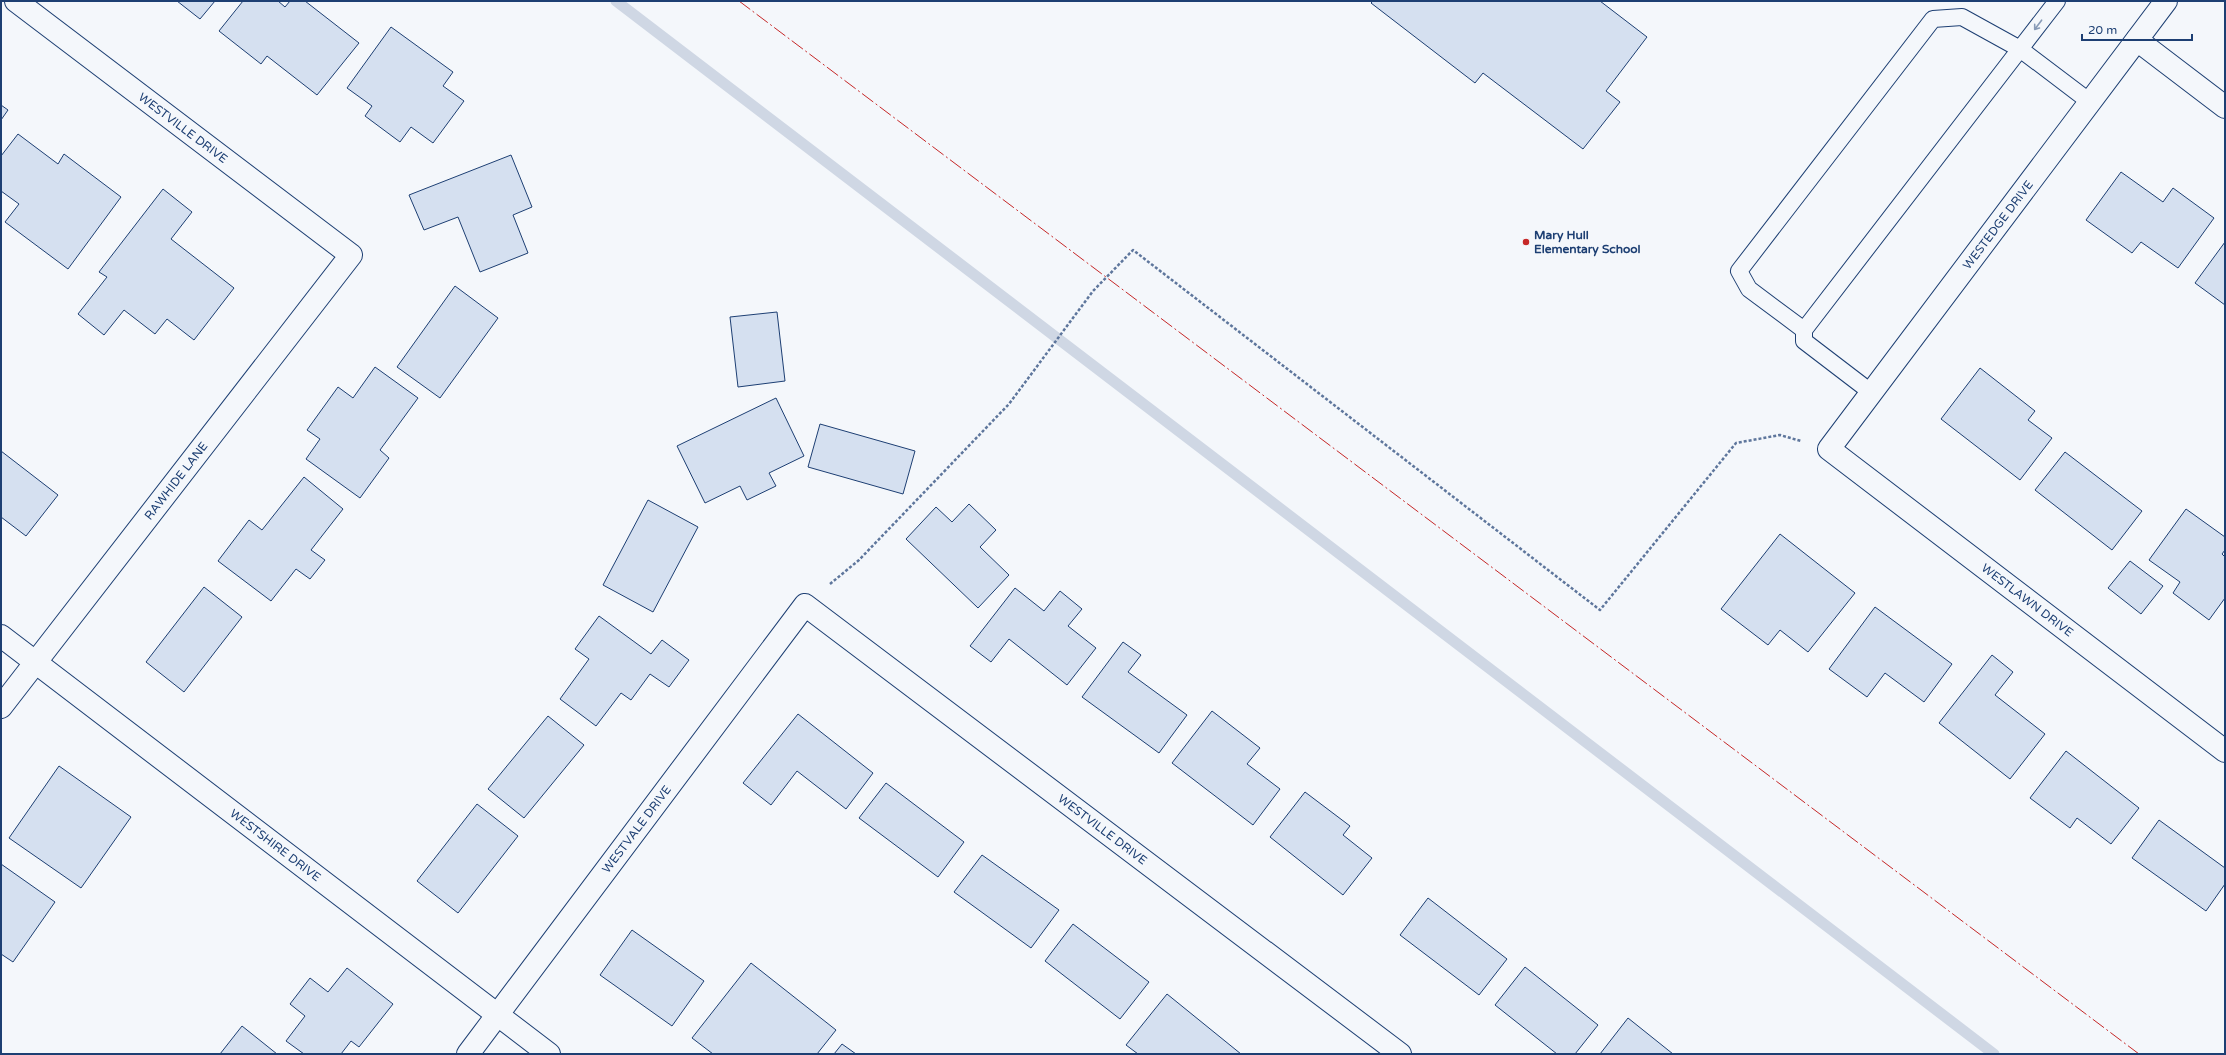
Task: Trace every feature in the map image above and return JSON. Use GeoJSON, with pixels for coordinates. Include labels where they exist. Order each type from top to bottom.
{"type":"FeatureCollection","features":[{"type":"Feature","properties":{"kind":"street","name":"WESTVILLE DRIVE"},"geometry":{"type":"LineString","coordinates":[[16,1],[351,255]]}},
{"type":"Feature","properties":{"kind":"street","name":"WESTEDGE DRIVE"},"geometry":{"type":"LineString","coordinates":[[1829,449],[2166,1]]}},
{"type":"Feature","properties":{"kind":"street"},"geometry":{"type":"LineString","coordinates":[[2137,40],[2225,107]]}},
{"type":"Feature","properties":{"kind":"street","name":"RAWHIDE LANE"},"geometry":{"type":"LineString","coordinates":[[1,707],[351,255]]}},
{"type":"Feature","properties":{"kind":"street","name":"WESTLAWN DRIVE"},"geometry":{"type":"LineString","coordinates":[[1829,449],[2225,751]]}},
{"type":"Feature","properties":{"kind":"street","name":"WESTVILLE DRIVE"},"geometry":{"type":"LineString","coordinates":[[804,605],[1400,1054]]}},
{"type":"Feature","properties":{"kind":"street","name":"WESTVALE DRIVE"},"geometry":{"type":"LineString","coordinates":[[468,1054],[804,605]]}},
{"type":"Feature","properties":{"kind":"street","name":"WESTSHIRE DRIVE"},"geometry":{"type":"LineString","coordinates":[[1,636],[549,1054]]}},
{"type":"Feature","properties":{"kind":"lane"},"geometry":{"type":"LineString","coordinates":[[1872,393],[1804,341],[1804,330],[2057,1]]}},
{"type":"Feature","properties":{"kind":"lane"},"geometry":{"type":"LineString","coordinates":[[1804,330],[1749,289],[1739,271],[1933,19],[1962,17],[2020,49],[2090,102]]}},
{"type":"Feature","properties":{"kind":"path"},"geometry":{"type":"LineString","coordinates":[[804,605],[859,560],[1009,404],[1093,291],[1133,250],[1600,610],[1736,443],[1780,435],[1829,449]]}},
{"type":"Feature","properties":{"kind":"building"},"geometry":{"type":"Polygon","coordinates":[[[177,1],[215,1],[200,19],[177,1]]]}},
{"type":"Feature","properties":{"kind":"building"},"geometry":{"type":"Polygon","coordinates":[[[243,1],[278,1],[285,7],[290,1],[305,1],[359,43],[317,95],[267,56],[261,64],[219,31],[243,1]]]}},
{"type":"Feature","properties":{"kind":"building"},"geometry":{"type":"Polygon","coordinates":[[[1373,1],[1600,1],[1647,37],[1606,91],[1620,102],[1583,149],[1483,73],[1475,83],[1371,3],[1373,1]]]}},
{"type":"Feature","properties":{"kind":"building"},"geometry":{"type":"Polygon","coordinates":[[[391,27],[453,72],[443,86],[464,101],[433,143],[411,127],[400,142],[365,116],[372,106],[347,88],[391,27]]]}},
{"type":"Feature","properties":{"kind":"building"},"geometry":{"type":"Polygon","coordinates":[[[1,105],[8,110],[1,120],[1,105]]]}},
{"type":"Feature","properties":{"kind":"building"},"geometry":{"type":"Polygon","coordinates":[[[18,134],[58,164],[64,154],[121,197],[68,269],[5,222],[19,204],[1,191],[1,156],[18,134]]]}},
{"type":"Feature","properties":{"kind":"building"},"geometry":{"type":"Polygon","coordinates":[[[511,155],[532,207],[513,215],[528,253],[480,272],[458,217],[424,230],[409,195],[511,155]]]}},
{"type":"Feature","properties":{"kind":"building"},"geometry":{"type":"Polygon","coordinates":[[[2121,172],[2163,202],[2173,188],[2214,218],[2178,268],[2141,242],[2132,253],[2086,220],[2121,172]]]}},
{"type":"Feature","properties":{"kind":"building"},"geometry":{"type":"Polygon","coordinates":[[[163,189],[192,212],[171,239],[234,288],[194,340],[167,319],[155,334],[124,310],[104,335],[78,314],[107,277],[99,272],[163,189]]]}},
{"type":"Feature","properties":{"kind":"building"},"geometry":{"type":"Polygon","coordinates":[[[2225,242],[2225,305],[2195,283],[2225,242]]]}},
{"type":"Feature","properties":{"kind":"building"},"geometry":{"type":"Polygon","coordinates":[[[455,286],[498,318],[440,398],[397,367],[455,286]]]}},
{"type":"Feature","properties":{"kind":"building"},"geometry":{"type":"Polygon","coordinates":[[[777,312],[785,381],[738,387],[730,317],[777,312]]]}},
{"type":"Feature","properties":{"kind":"building"},"geometry":{"type":"Polygon","coordinates":[[[375,367],[418,398],[380,450],[389,458],[360,498],[306,459],[320,439],[307,430],[338,387],[353,398],[375,367]]]}},
{"type":"Feature","properties":{"kind":"building"},"geometry":{"type":"Polygon","coordinates":[[[1980,368],[2035,411],[2028,420],[2052,438],[2020,480],[1941,419],[1980,368]]]}},
{"type":"Feature","properties":{"kind":"building"},"geometry":{"type":"Polygon","coordinates":[[[776,398],[804,456],[769,473],[776,486],[747,500],[740,486],[705,503],[677,446],[776,398]]]}},
{"type":"Feature","properties":{"kind":"building"},"geometry":{"type":"Polygon","coordinates":[[[820,424],[915,451],[903,494],[808,467],[820,424]]]}},
{"type":"Feature","properties":{"kind":"building"},"geometry":{"type":"Polygon","coordinates":[[[1,451],[58,495],[26,536],[1,517],[1,451]]]}},
{"type":"Feature","properties":{"kind":"building"},"geometry":{"type":"Polygon","coordinates":[[[2065,452],[2142,511],[2112,550],[2035,490],[2065,452]]]}},
{"type":"Feature","properties":{"kind":"building"},"geometry":{"type":"Polygon","coordinates":[[[304,477],[343,509],[311,550],[325,560],[310,579],[296,569],[271,601],[218,561],[249,520],[262,530],[304,477]]]}},
{"type":"Feature","properties":{"kind":"building"},"geometry":{"type":"Polygon","coordinates":[[[648,500],[698,527],[653,612],[603,585],[648,500]]]}},
{"type":"Feature","properties":{"kind":"building"},"geometry":{"type":"Polygon","coordinates":[[[969,504],[996,530],[980,547],[1009,575],[978,608],[906,539],[936,507],[952,522],[969,504]]]}},
{"type":"Feature","properties":{"kind":"building"},"geometry":{"type":"Polygon","coordinates":[[[2186,509],[2225,537],[2225,550],[2222,554],[2225,557],[2225,598],[2209,620],[2173,593],[2180,582],[2149,560],[2186,509]]]}},
{"type":"Feature","properties":{"kind":"building"},"geometry":{"type":"Polygon","coordinates":[[[1780,534],[1855,593],[1808,652],[1780,630],[1768,645],[1721,609],[1780,534]]]}},
{"type":"Feature","properties":{"kind":"building"},"geometry":{"type":"Polygon","coordinates":[[[2130,561],[2163,586],[2141,614],[2108,588],[2130,561]]]}},
{"type":"Feature","properties":{"kind":"building"},"geometry":{"type":"Polygon","coordinates":[[[204,587],[242,617],[184,692],[146,662],[204,587]]]}},
{"type":"Feature","properties":{"kind":"building"},"geometry":{"type":"Polygon","coordinates":[[[1015,588],[1044,611],[1060,591],[1082,609],[1068,626],[1096,648],[1067,685],[1009,639],[991,662],[970,646],[1015,588]]]}},
{"type":"Feature","properties":{"kind":"building"},"geometry":{"type":"Polygon","coordinates":[[[1875,607],[1952,664],[1924,702],[1885,673],[1867,697],[1829,669],[1875,607]]]}},
{"type":"Feature","properties":{"kind":"building"},"geometry":{"type":"Polygon","coordinates":[[[599,616],[651,654],[662,640],[689,660],[669,687],[650,674],[631,700],[621,693],[596,726],[560,699],[589,659],[575,649],[599,616]]]}},
{"type":"Feature","properties":{"kind":"building"},"geometry":{"type":"Polygon","coordinates":[[[1123,642],[1141,655],[1128,672],[1187,715],[1159,753],[1082,697],[1123,642]]]}},
{"type":"Feature","properties":{"kind":"building"},"geometry":{"type":"Polygon","coordinates":[[[1992,655],[2013,672],[1995,695],[2045,734],[2010,779],[1939,723],[1992,655]]]}},
{"type":"Feature","properties":{"kind":"building"},"geometry":{"type":"Polygon","coordinates":[[[1212,711],[1260,748],[1247,764],[1280,789],[1253,825],[1172,763],[1212,711]]]}},
{"type":"Feature","properties":{"kind":"building"},"geometry":{"type":"Polygon","coordinates":[[[798,714],[873,773],[846,809],[797,771],[771,805],[743,783],[798,714]]]}},
{"type":"Feature","properties":{"kind":"building"},"geometry":{"type":"Polygon","coordinates":[[[548,716],[584,745],[524,818],[488,789],[548,716]]]}},
{"type":"Feature","properties":{"kind":"building"},"geometry":{"type":"Polygon","coordinates":[[[2066,751],[2139,808],[2111,844],[2077,818],[2070,828],[2030,798],[2066,751]]]}},
{"type":"Feature","properties":{"kind":"building"},"geometry":{"type":"Polygon","coordinates":[[[59,766],[131,817],[81,888],[9,838],[59,766]]]}},
{"type":"Feature","properties":{"kind":"building"},"geometry":{"type":"Polygon","coordinates":[[[886,783],[964,842],[938,877],[859,818],[886,783]]]}},
{"type":"Feature","properties":{"kind":"building"},"geometry":{"type":"Polygon","coordinates":[[[1305,792],[1350,826],[1343,835],[1372,858],[1343,895],[1270,837],[1305,792]]]}},
{"type":"Feature","properties":{"kind":"building"},"geometry":{"type":"Polygon","coordinates":[[[477,804],[518,836],[458,913],[417,881],[477,804]]]}},
{"type":"Feature","properties":{"kind":"building"},"geometry":{"type":"Polygon","coordinates":[[[2159,820],[2225,868],[2225,884],[2206,911],[2132,858],[2159,820]]]}},
{"type":"Feature","properties":{"kind":"building"},"geometry":{"type":"Polygon","coordinates":[[[982,855],[1059,910],[1031,948],[954,892],[982,855]]]}},
{"type":"Feature","properties":{"kind":"building"},"geometry":{"type":"Polygon","coordinates":[[[1,864],[55,902],[13,962],[1,954],[1,864]]]}},
{"type":"Feature","properties":{"kind":"building"},"geometry":{"type":"Polygon","coordinates":[[[1428,898],[1507,959],[1479,995],[1400,935],[1428,898]]]}},
{"type":"Feature","properties":{"kind":"building"},"geometry":{"type":"Polygon","coordinates":[[[1073,924],[1149,982],[1120,1019],[1045,961],[1073,924]]]}},
{"type":"Feature","properties":{"kind":"building"},"geometry":{"type":"Polygon","coordinates":[[[632,930],[704,981],[672,1026],[600,975],[632,930]]]}},
{"type":"Feature","properties":{"kind":"building"},"geometry":{"type":"Polygon","coordinates":[[[751,963],[836,1030],[817,1054],[713,1054],[692,1038],[751,963]]]}},
{"type":"Feature","properties":{"kind":"building"},"geometry":{"type":"Polygon","coordinates":[[[1525,967],[1598,1025],[1575,1054],[1557,1054],[1495,1005],[1525,967]]]}},
{"type":"Feature","properties":{"kind":"building"},"geometry":{"type":"Polygon","coordinates":[[[347,968],[393,1004],[359,1047],[351,1041],[341,1054],[304,1054],[286,1041],[305,1016],[290,1004],[310,978],[328,992],[347,968]]]}},
{"type":"Feature","properties":{"kind":"building"},"geometry":{"type":"Polygon","coordinates":[[[1167,994],[1241,1054],[1138,1054],[1126,1045],[1167,994]]]}},
{"type":"Feature","properties":{"kind":"building"},"geometry":{"type":"Polygon","coordinates":[[[1628,1018],[1673,1054],[1600,1054],[1628,1018]]]}},
{"type":"Feature","properties":{"kind":"building"},"geometry":{"type":"Polygon","coordinates":[[[242,1026],[277,1054],[220,1054],[242,1026]]]}},
{"type":"Feature","properties":{"kind":"building"},"geometry":{"type":"Polygon","coordinates":[[[842,1044],[856,1054],[834,1054],[842,1044]]]}},
{"type":"Feature","properties":{"kind":"waterway"},"geometry":{"type":"LineString","coordinates":[[616,1],[1994,1054]]}},
{"type":"Feature","properties":{"kind":"power"},"geometry":{"type":"LineString","coordinates":[[739,1],[2139,1054]]}},
{"type":"Feature","properties":{"kind":"place","name":"Mary Hull Elementary School"},"geometry":{"type":"Point","coordinates":[1526,242]}}]}
